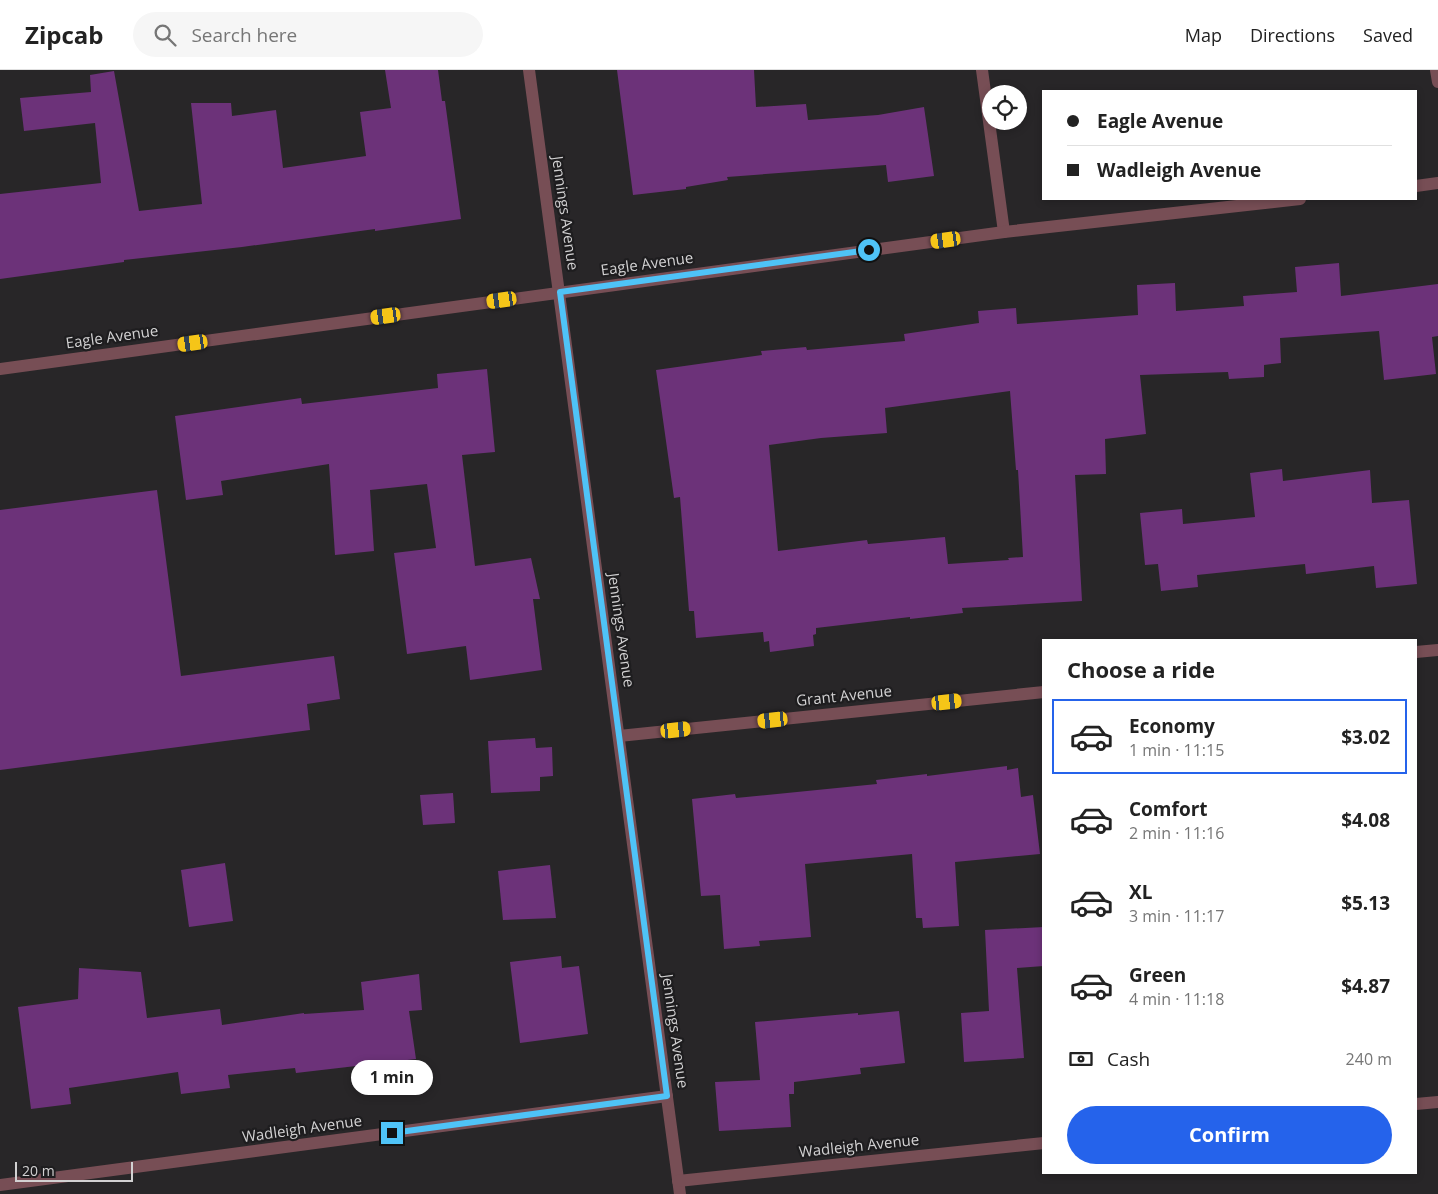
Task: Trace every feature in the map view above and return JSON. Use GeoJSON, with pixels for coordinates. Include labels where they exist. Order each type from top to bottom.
{"type":"FeatureCollection","features":[{"type":"Feature","properties":{"kind":"street","name":"Jennings Avenue"},"geometry":{"type":"LineString","coordinates":[[529,70],[680,1194]]}},
{"type":"Feature","properties":{"kind":"street"},"geometry":{"type":"LineString","coordinates":[[982,70],[1004,232]]}},
{"type":"Feature","properties":{"kind":"street"},"geometry":{"type":"LineString","coordinates":[[1436,70],[1438,82]]}},
{"type":"Feature","properties":{"kind":"street"},"geometry":{"type":"LineString","coordinates":[[1417,186],[1438,183]]}},
{"type":"Feature","properties":{"kind":"street","name":"Eagle Avenue"},"geometry":{"type":"LineString","coordinates":[[0,369],[1004,232],[1291,200]]}},
{"type":"Feature","properties":{"kind":"street"},"geometry":{"type":"LineString","coordinates":[[1417,652],[1438,650]]}},
{"type":"Feature","properties":{"kind":"street","name":"Grant Avenue"},"geometry":{"type":"LineString","coordinates":[[618,736],[1042,692]]}},
{"type":"Feature","properties":{"kind":"street","name":"Wadleigh Avenue"},"geometry":{"type":"LineString","coordinates":[[0,1185],[667,1096]]}},
{"type":"Feature","properties":{"kind":"street"},"geometry":{"type":"LineString","coordinates":[[1417,1104],[1438,1102]]}},
{"type":"Feature","properties":{"kind":"street","name":"Wadleigh Avenue"},"geometry":{"type":"LineString","coordinates":[[678,1181],[1042,1143]]}},
{"type":"Feature","properties":{"kind":"building"},"geometry":{"type":"Polygon","coordinates":[[[385,70],[438,70],[442,101],[445,101],[461,219],[375,231],[375,229],[242,247],[124,260],[124,262],[0,279],[0,194],[101,183],[95,123],[24,131],[20,98],[91,92],[90,75],[114,71],[139,211],[202,204],[191,103],[231,103],[232,116],[276,110],[283,168],[366,156],[360,112],[391,108],[385,70]]]}},
{"type":"Feature","properties":{"kind":"building"},"geometry":{"type":"Polygon","coordinates":[[[617,70],[754,70],[756,107],[806,104],[808,120],[878,115],[924,107],[934,176],[888,182],[886,165],[727,177],[728,180],[686,187],[686,189],[633,195],[617,70]]]}},
{"type":"Feature","properties":{"kind":"building"},"geometry":{"type":"Polygon","coordinates":[[[1339,263],[1341,296],[1438,284],[1438,336],[1432,337],[1436,374],[1384,380],[1379,331],[1280,338],[1281,363],[1264,365],[1264,377],[1229,379],[1228,372],[1140,375],[1146,434],[1105,439],[1106,474],[1075,475],[1082,601],[962,608],[963,613],[816,628],[816,634],[813,635],[814,646],[770,652],[769,641],[764,642],[763,632],[696,638],[694,611],[689,611],[680,497],[674,498],[656,370],[762,355],[761,351],[806,347],[807,350],[905,341],[904,334],[979,323],[978,311],[1016,308],[1017,324],[1138,315],[1137,285],[1175,283],[1176,311],[1244,306],[1243,296],[1297,292],[1295,267],[1339,263]],[[1010,391],[885,408],[887,433],[821,438],[769,445],[778,551],[867,540],[868,544],[945,537],[948,564],[1009,560],[1008,558],[1023,557],[1018,470],[1016,470],[1010,391]]]}},
{"type":"Feature","properties":{"kind":"building"},"geometry":{"type":"Polygon","coordinates":[[[487,369],[495,452],[462,455],[475,566],[531,558],[540,599],[533,599],[542,670],[470,680],[466,646],[407,654],[394,553],[436,548],[427,484],[370,490],[374,551],[335,555],[329,464],[221,481],[223,495],[186,500],[175,416],[301,398],[302,404],[438,388],[437,374],[487,369]]]}},
{"type":"Feature","properties":{"kind":"building"},"geometry":{"type":"Polygon","coordinates":[[[1282,469],[1283,481],[1370,470],[1372,503],[1409,500],[1417,584],[1376,588],[1374,566],[1306,574],[1305,564],[1197,575],[1198,587],[1161,591],[1158,564],[1145,565],[1140,513],[1182,509],[1183,524],[1255,517],[1250,473],[1282,469]]]}},
{"type":"Feature","properties":{"kind":"building"},"geometry":{"type":"Polygon","coordinates":[[[157,490],[181,676],[334,656],[340,699],[307,704],[310,730],[0,770],[0,510],[157,490]]]}},
{"type":"Feature","properties":{"kind":"building"},"geometry":{"type":"Polygon","coordinates":[[[535,738],[536,748],[552,747],[553,776],[540,777],[540,791],[491,793],[488,741],[535,738]]]}},
{"type":"Feature","properties":{"kind":"building"},"geometry":{"type":"Polygon","coordinates":[[[1007,766],[1007,770],[1018,768],[1021,797],[1033,795],[1040,854],[955,862],[959,926],[923,928],[922,918],[916,918],[912,854],[805,864],[811,937],[759,941],[760,946],[724,949],[720,895],[701,896],[692,799],[735,794],[736,798],[877,784],[876,780],[1007,766]]]}},
{"type":"Feature","properties":{"kind":"building"},"geometry":{"type":"Polygon","coordinates":[[[453,793],[455,823],[423,825],[420,795],[453,793]]]}},
{"type":"Feature","properties":{"kind":"building"},"geometry":{"type":"Polygon","coordinates":[[[225,863],[233,921],[189,927],[181,870],[225,863]]]}},
{"type":"Feature","properties":{"kind":"building"},"geometry":{"type":"Polygon","coordinates":[[[550,865],[556,918],[503,920],[498,871],[550,865]]]}},
{"type":"Feature","properties":{"kind":"building"},"geometry":{"type":"Polygon","coordinates":[[[1042,927],[1042,966],[1017,968],[1024,1058],[964,1062],[961,1013],[989,1011],[985,930],[1042,927]]]}},
{"type":"Feature","properties":{"kind":"building"},"geometry":{"type":"Polygon","coordinates":[[[561,956],[562,968],[579,966],[588,1034],[520,1043],[510,962],[561,956]]]}},
{"type":"Feature","properties":{"kind":"building"},"geometry":{"type":"Polygon","coordinates":[[[79,968],[141,972],[147,1018],[220,1009],[222,1025],[304,1013],[364,1010],[361,982],[419,974],[422,1010],[409,1011],[416,1059],[296,1073],[295,1068],[228,1075],[230,1088],[181,1094],[178,1072],[69,1088],[71,1104],[31,1109],[18,1007],[78,999],[79,968]]]}},
{"type":"Feature","properties":{"kind":"building"},"geometry":{"type":"Polygon","coordinates":[[[899,1011],[905,1063],[860,1068],[861,1074],[794,1082],[794,1094],[789,1094],[791,1127],[719,1131],[715,1082],[760,1080],[755,1022],[899,1011]]]}},
{"type":"Feature","properties":{"kind":"route"},"geometry":{"type":"LineString","coordinates":[[392,1133],[667,1096],[560,292],[869,250]]}}]}
